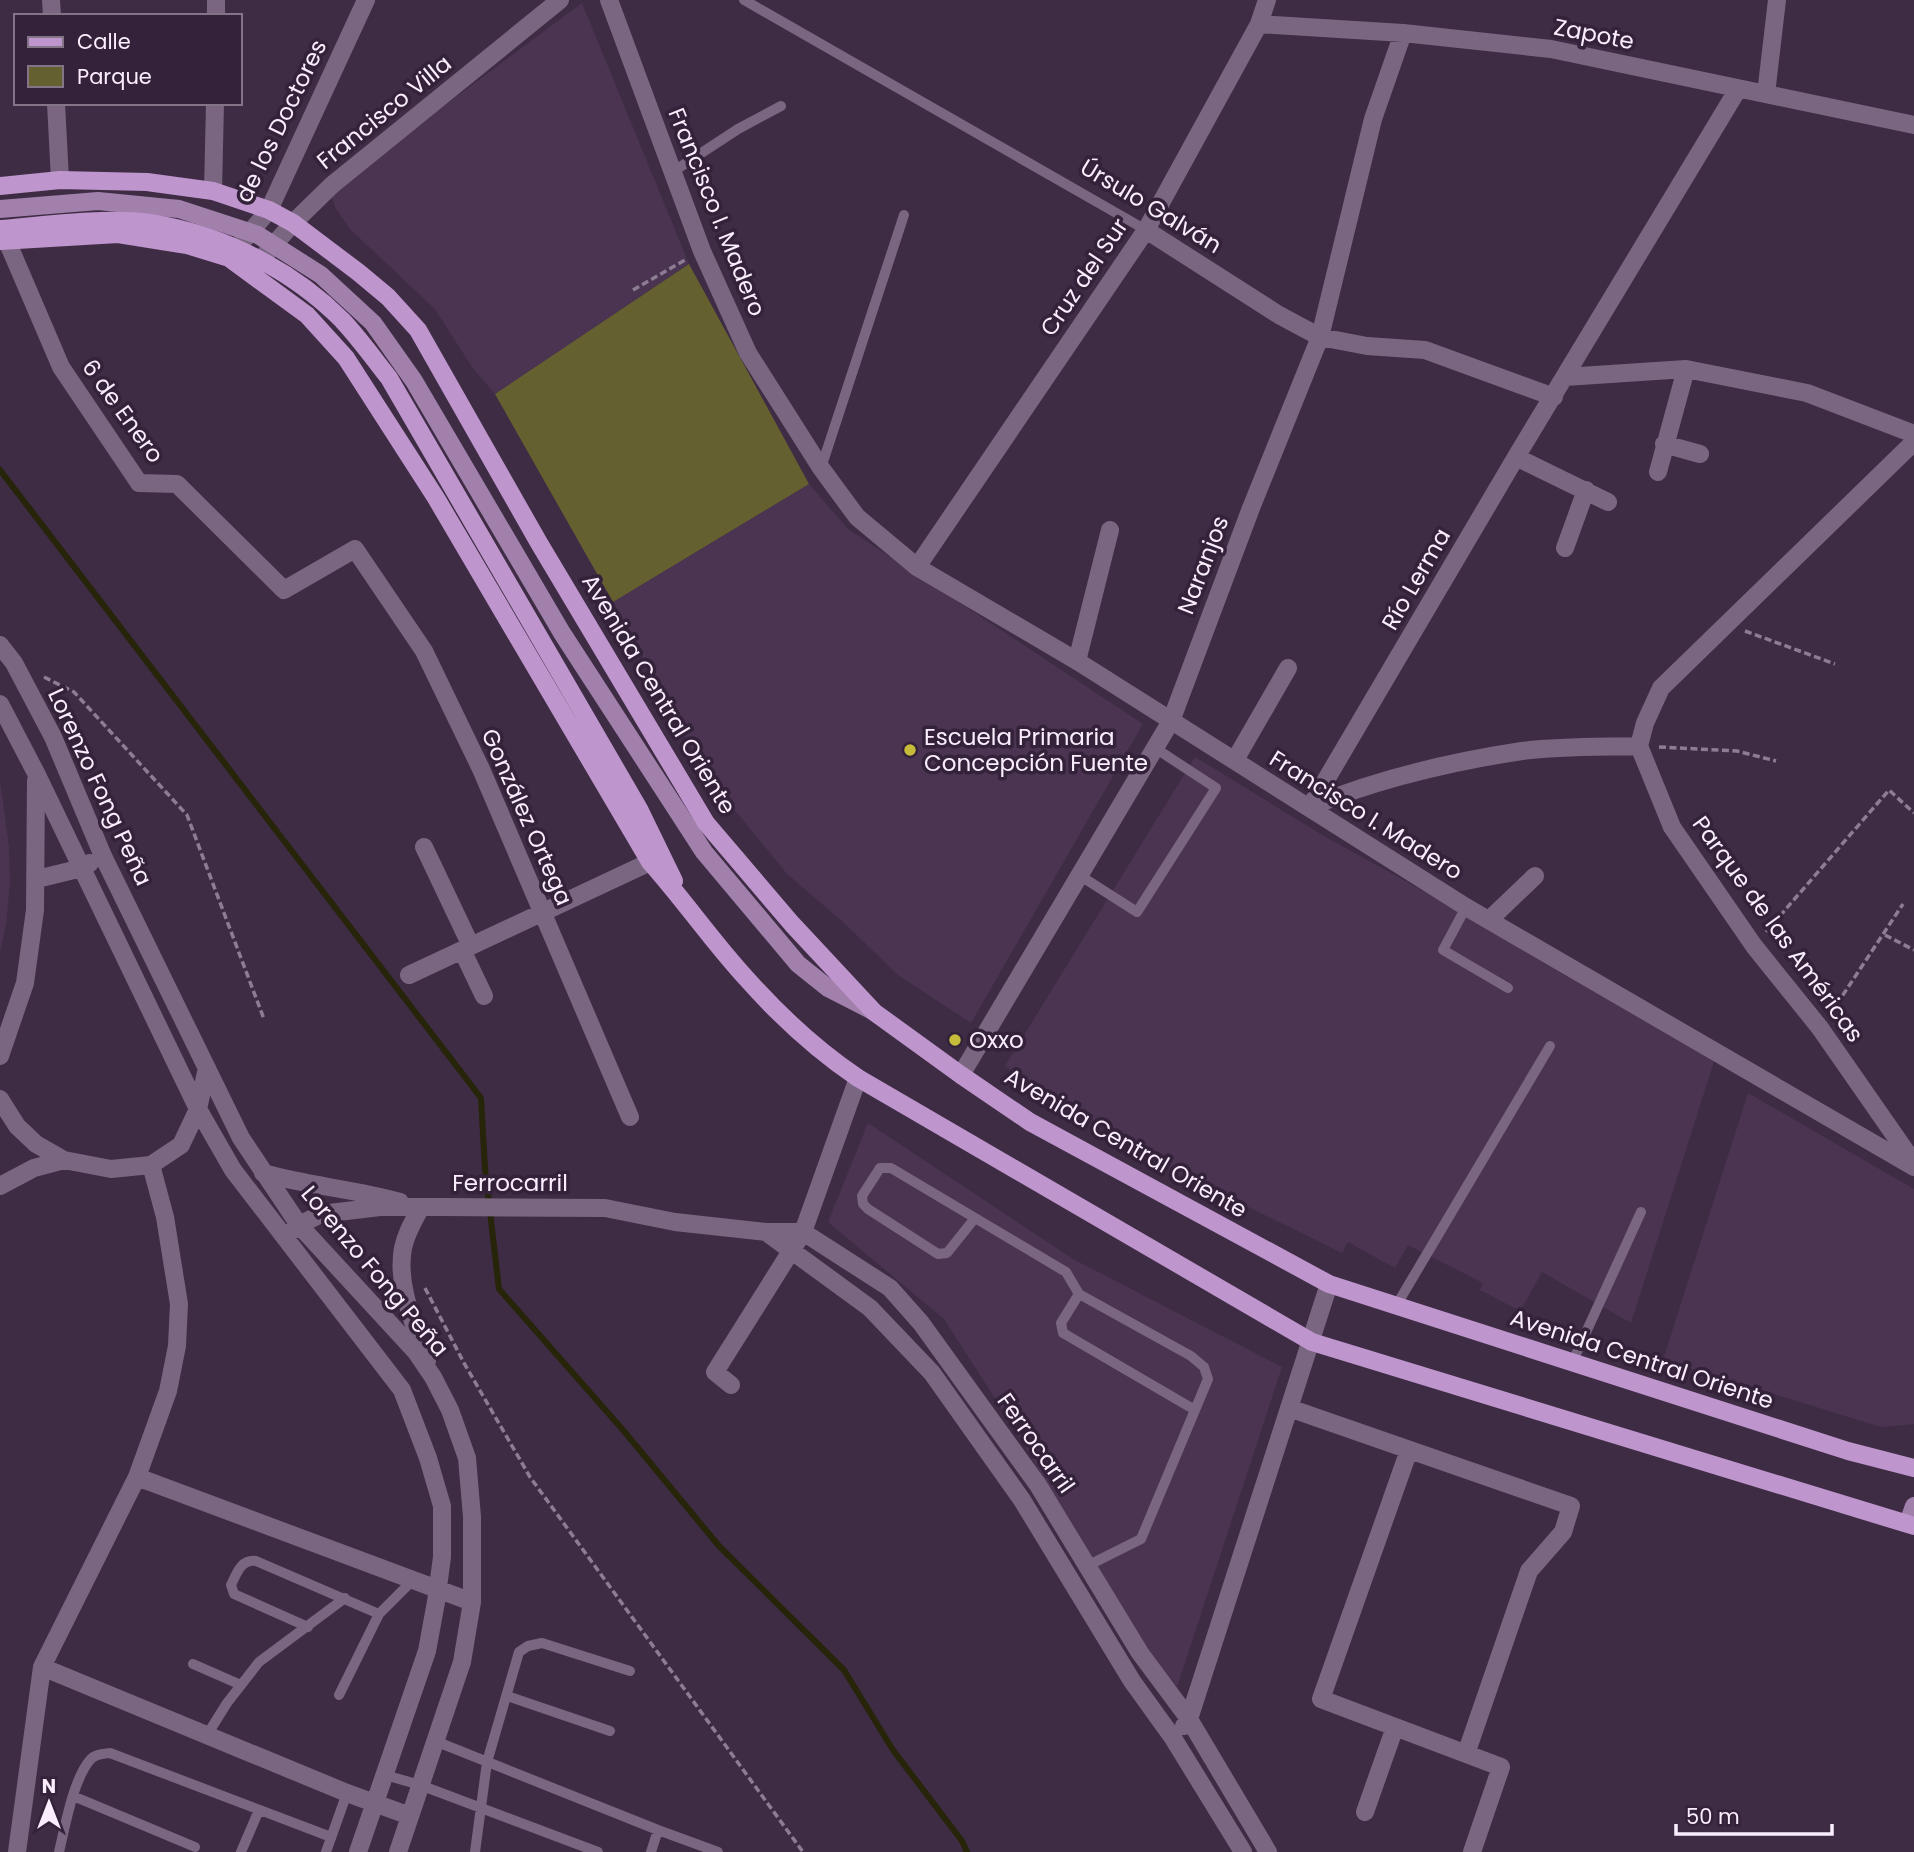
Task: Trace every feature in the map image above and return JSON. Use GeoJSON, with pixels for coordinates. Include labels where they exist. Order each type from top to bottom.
{"type":"FeatureCollection","features":[{"type":"Feature","properties":{"kind":"main road","name":"Avenida Central Oriente"},"geometry":{"type":"LineString","coordinates":[[4,185],[60,180],[147,182],[213,191],[269,210],[293,223],[388,298],[418,330],[539,543],[706,823],[792,925],[874,1012],[1030,1122],[1329,1284],[1848,1451],[1914,1468]]}},
{"type":"Feature","properties":{"kind":"main road"},"geometry":{"type":"LineString","coordinates":[[0,209],[98,201],[179,209],[258,235],[321,275],[373,323],[414,381],[562,633],[704,852],[798,964],[828,988],[874,1012]]}},
{"type":"Feature","properties":{"kind":"main road"},"geometry":{"type":"LineString","coordinates":[[2,237],[82,222],[149,223],[215,239],[284,272],[342,320],[389,379],[639,809],[684,900]]}},
{"type":"Feature","properties":{"kind":"main road"},"geometry":{"type":"LineString","coordinates":[[2,237],[118,234],[187,245],[229,258],[307,315],[346,358],[436,498],[650,862],[684,900],[746,979],[829,1059],[1312,1342],[1911,1525],[1914,1506]]}},
{"type":"Feature","properties":{"kind":"street","name":"de los Doctores"},"geometry":{"type":"LineString","coordinates":[[229,258],[269,210],[366,0]]}},
{"type":"Feature","properties":{"kind":"street","name":"Francisco Villa"},"geometry":{"type":"LineString","coordinates":[[250,272],[293,223],[332,185],[560,0]]}},
{"type":"Feature","properties":{"kind":"street","name":"Francisco I. Madero"},"geometry":{"type":"LineString","coordinates":[[609,0],[702,251],[748,353],[821,468],[856,517],[917,567],[1077,661],[1466,907],[1914,1165]]}},
{"type":"Feature","properties":{"kind":"street","name":"Cruz del Sur"},"geometry":{"type":"LineString","coordinates":[[917,567],[1146,230],[1259,24],[1267,0]]}},
{"type":"Feature","properties":{"kind":"street"},"geometry":{"type":"LineString","coordinates":[[1766,94],[1777,0]]}},
{"type":"Feature","properties":{"kind":"street","name":"Zapote"},"geometry":{"type":"LineString","coordinates":[[1259,24],[1404,33],[1551,49],[1914,125]]}},
{"type":"Feature","properties":{"kind":"street","name":"Naranjos"},"geometry":{"type":"LineString","coordinates":[[961,1075],[1171,721],[1251,508],[1320,337],[1373,119],[1404,33]]}},
{"type":"Feature","properties":{"kind":"street","name":"Río Lerma"},"geometry":{"type":"LineString","coordinates":[[1310,807],[1516,457],[1738,89]]}},
{"type":"Feature","properties":{"kind":"street"},"geometry":{"type":"LineString","coordinates":[[56,105],[60,180]]}},
{"type":"Feature","properties":{"kind":"street"},"geometry":{"type":"LineString","coordinates":[[213,191],[215,105]]}},
{"type":"Feature","properties":{"kind":"street","name":"Úrsulo Galván"},"geometry":{"type":"LineString","coordinates":[[1146,230],[1279,315],[1320,337],[1367,346],[1425,350],[1554,397]]}},
{"type":"Feature","properties":{"kind":"street","name":"6 de Enero"},"geometry":{"type":"LineString","coordinates":[[2,237],[61,367],[139,483],[177,484],[284,590],[355,549]]}},
{"type":"Feature","properties":{"kind":"street"},"geometry":{"type":"LineString","coordinates":[[1658,471],[1686,369]]}},
{"type":"Feature","properties":{"kind":"street"},"geometry":{"type":"LineString","coordinates":[[1566,377],[1686,369],[1807,393],[1914,434]]}},
{"type":"Feature","properties":{"kind":"street"},"geometry":{"type":"LineString","coordinates":[[1310,807],[1353,789],[1409,774],[1523,751],[1639,746],[1645,723],[1661,688],[1914,442]]}},
{"type":"Feature","properties":{"kind":"street"},"geometry":{"type":"LineString","coordinates":[[1664,444],[1700,454]]}},
{"type":"Feature","properties":{"kind":"street"},"geometry":{"type":"LineString","coordinates":[[1516,457],[1608,502]]}},
{"type":"Feature","properties":{"kind":"street"},"geometry":{"type":"LineString","coordinates":[[1565,548],[1586,490]]}},
{"type":"Feature","properties":{"kind":"street"},"geometry":{"type":"LineString","coordinates":[[1077,661],[1110,530]]}},
{"type":"Feature","properties":{"kind":"street","name":"González Ortega"},"geometry":{"type":"LineString","coordinates":[[355,549],[424,652],[481,769],[630,1117]]}},
{"type":"Feature","properties":{"kind":"street","name":"Lorenzo Fong Peña"},"geometry":{"type":"LineString","coordinates":[[0,645],[14,663],[53,737],[103,856],[242,1138],[263,1172],[292,1231],[402,1390],[428,1458],[442,1506],[442,1557],[438,1591],[427,1651],[358,1852]]}},
{"type":"Feature","properties":{"kind":"street"},"geometry":{"type":"LineString","coordinates":[[0,675],[14,663]]}},
{"type":"Feature","properties":{"kind":"street"},"geometry":{"type":"LineString","coordinates":[[1235,760],[1288,668]]}},
{"type":"Feature","properties":{"kind":"street","name":"Lorenzo Fong Peña"},"geometry":{"type":"LineString","coordinates":[[0,704],[198,1108],[233,1170],[416,1352],[450,1410],[467,1458],[472,1517],[472,1602],[462,1662],[398,1852]]}},
{"type":"Feature","properties":{"kind":"street","name":"Parque de las Américas"},"geometry":{"type":"LineString","coordinates":[[1639,746],[1672,827],[1754,946],[1820,1028],[1914,1165]]}},
{"type":"Feature","properties":{"kind":"street"},"geometry":{"type":"LineString","coordinates":[[0,1056],[25,983],[35,910],[36,773]]}},
{"type":"Feature","properties":{"kind":"street"},"geometry":{"type":"LineString","coordinates":[[424,847],[484,996]]}},
{"type":"Feature","properties":{"kind":"street"},"geometry":{"type":"LineString","coordinates":[[37,879],[82,868],[103,856]]}},
{"type":"Feature","properties":{"kind":"street"},"geometry":{"type":"LineString","coordinates":[[409,975],[650,862]]}},
{"type":"Feature","properties":{"kind":"street"},"geometry":{"type":"LineString","coordinates":[[1489,920],[1535,876]]}},
{"type":"Feature","properties":{"kind":"street"},"geometry":{"type":"LineString","coordinates":[[0,1099],[18,1126],[36,1144],[64,1160],[111,1169],[151,1165],[181,1144],[198,1108],[207,1068]]}},
{"type":"Feature","properties":{"kind":"street"},"geometry":{"type":"LineString","coordinates":[[731,1385],[715,1372],[803,1232],[858,1078]]}},
{"type":"Feature","properties":{"kind":"street"},"geometry":{"type":"LineString","coordinates":[[0,1186],[34,1168],[64,1160]]}},
{"type":"Feature","properties":{"kind":"street"},"geometry":{"type":"LineString","coordinates":[[17,1852],[42,1667],[137,1477],[168,1391],[177,1346],[179,1304],[165,1217],[151,1165]]}},
{"type":"Feature","properties":{"kind":"street","name":"Ferrocarril"},"geometry":{"type":"LineString","coordinates":[[263,1172],[289,1181],[366,1192],[421,1207]]}},
{"type":"Feature","properties":{"kind":"street"},"geometry":{"type":"LineString","coordinates":[[421,1207],[403,1249],[403,1273],[407,1303],[433,1377]]}},
{"type":"Feature","properties":{"kind":"street","name":"Ferrocarril"},"geometry":{"type":"LineString","coordinates":[[292,1231],[321,1214],[380,1208],[444,1207],[605,1208],[675,1222],[766,1232],[803,1232],[890,1289],[921,1323],[1038,1485],[1140,1653],[1189,1719],[1268,1852]]}},
{"type":"Feature","properties":{"kind":"street","name":"Ferrocarril"},"geometry":{"type":"LineString","coordinates":[[766,1232],[870,1308],[932,1373],[1022,1500],[1132,1681],[1173,1738],[1244,1852]]}},
{"type":"Feature","properties":{"kind":"street"},"geometry":{"type":"LineString","coordinates":[[1173,1738],[1189,1719],[1329,1284]]}},
{"type":"Feature","properties":{"kind":"street"},"geometry":{"type":"LineString","coordinates":[[1289,1408],[1571,1506],[1563,1532],[1529,1571],[1466,1754]]}},
{"type":"Feature","properties":{"kind":"street"},"geometry":{"type":"LineString","coordinates":[[1409,1450],[1321,1699],[1501,1767],[1472,1852]]}},
{"type":"Feature","properties":{"kind":"street"},"geometry":{"type":"LineString","coordinates":[[137,1477],[472,1602]]}},
{"type":"Feature","properties":{"kind":"street"},"geometry":{"type":"LineString","coordinates":[[42,1667],[347,1793],[410,1816]]}},
{"type":"Feature","properties":{"kind":"street"},"geometry":{"type":"LineString","coordinates":[[1365,1812],[1395,1727]]}},
{"type":"Feature","properties":{"kind":"lane","name":"Úrsulo Galván"},"geometry":{"type":"LineString","coordinates":[[744,0],[1146,230]]}},
{"type":"Feature","properties":{"kind":"lane"},"geometry":{"type":"LineString","coordinates":[[674,171],[737,129],[781,106]]}},
{"type":"Feature","properties":{"kind":"lane"},"geometry":{"type":"LineString","coordinates":[[821,468],[904,215]]}},
{"type":"Feature","properties":{"kind":"lane"},"geometry":{"type":"LineString","coordinates":[[1079,875],[1137,912],[1216,788],[1155,748]]}},
{"type":"Feature","properties":{"kind":"lane"},"geometry":{"type":"LineString","coordinates":[[1466,907],[1443,950],[1508,988]]}},
{"type":"Feature","properties":{"kind":"lane"},"geometry":{"type":"LineString","coordinates":[[1396,1306],[1550,1046]]}},
{"type":"Feature","properties":{"kind":"lane"},"geometry":{"type":"LineString","coordinates":[[975,1217],[947,1253],[938,1254],[868,1209],[863,1204],[862,1196],[880,1168],[891,1168],[975,1217],[1066,1272],[1079,1294],[1191,1356],[1204,1367],[1208,1379],[1141,1539],[1087,1566]]}},
{"type":"Feature","properties":{"kind":"lane"},"geometry":{"type":"LineString","coordinates":[[1572,1363],[1641,1212]]}},
{"type":"Feature","properties":{"kind":"lane"},"geometry":{"type":"LineString","coordinates":[[1079,1294],[1061,1323],[1062,1333],[1195,1410]]}},
{"type":"Feature","properties":{"kind":"lane"},"geometry":{"type":"LineString","coordinates":[[308,1627],[234,1594],[231,1585],[243,1562],[256,1561],[379,1614]]}},
{"type":"Feature","properties":{"kind":"lane"},"geometry":{"type":"LineString","coordinates":[[339,1695],[379,1614],[412,1581]]}},
{"type":"Feature","properties":{"kind":"lane"},"geometry":{"type":"LineString","coordinates":[[207,1735],[259,1662],[345,1598]]}},
{"type":"Feature","properties":{"kind":"lane"},"geometry":{"type":"LineString","coordinates":[[475,1852],[487,1762],[519,1652],[528,1646],[542,1643],[630,1671]]}},
{"type":"Feature","properties":{"kind":"lane"},"geometry":{"type":"LineString","coordinates":[[193,1664],[242,1685]]}},
{"type":"Feature","properties":{"kind":"lane"},"geometry":{"type":"LineString","coordinates":[[507,1696],[610,1731]]}},
{"type":"Feature","properties":{"kind":"lane"},"geometry":{"type":"LineString","coordinates":[[435,1741],[718,1852]]}},
{"type":"Feature","properties":{"kind":"lane"},"geometry":{"type":"LineString","coordinates":[[59,1852],[73,1796],[90,1759],[99,1754],[110,1754],[331,1836]]}},
{"type":"Feature","properties":{"kind":"lane"},"geometry":{"type":"LineString","coordinates":[[385,1774],[598,1852]]}},
{"type":"Feature","properties":{"kind":"lane"},"geometry":{"type":"LineString","coordinates":[[326,1852],[347,1793]]}},
{"type":"Feature","properties":{"kind":"lane"},"geometry":{"type":"LineString","coordinates":[[73,1796],[195,1847]]}},
{"type":"Feature","properties":{"kind":"lane"},"geometry":{"type":"LineString","coordinates":[[242,1852],[259,1810]]}},
{"type":"Feature","properties":{"kind":"lane"},"geometry":{"type":"LineString","coordinates":[[651,1852],[658,1830]]}},
{"type":"Feature","properties":{"kind":"path"},"geometry":{"type":"LineString","coordinates":[[633,290],[702,251]]}},
{"type":"Feature","properties":{"kind":"path"},"geometry":{"type":"LineString","coordinates":[[1726,624],[1835,664]]}},
{"type":"Feature","properties":{"kind":"path"},"geometry":{"type":"LineString","coordinates":[[14,663],[74,692],[187,815],[264,1018]]}},
{"type":"Feature","properties":{"kind":"path"},"geometry":{"type":"LineString","coordinates":[[1639,746],[1737,751],[1776,761]]}},
{"type":"Feature","properties":{"kind":"path"},"geometry":{"type":"LineString","coordinates":[[1754,946],[1889,790],[1914,813]]}},
{"type":"Feature","properties":{"kind":"path"},"geometry":{"type":"LineString","coordinates":[[1820,1028],[1885,935],[1903,904]]}},
{"type":"Feature","properties":{"kind":"path"},"geometry":{"type":"LineString","coordinates":[[1885,935],[1914,950]]}},
{"type":"Feature","properties":{"kind":"path"},"geometry":{"type":"LineString","coordinates":[[423,1284],[464,1363],[530,1477],[803,1852]]}},
{"type":"Feature","properties":{"kind":"shaded area"},"geometry":{"type":"Polygon","coordinates":[[[582,3],[689,264],[495,394],[472,367],[435,309],[351,230],[336,209],[332,198],[339,184],[582,3]]]}},
{"type":"Feature","properties":{"kind":"shaded area","name":"Escuela Primaria Concepción Fuente"},"geometry":{"type":"Polygon","coordinates":[[[809,484],[848,529],[1143,724],[971,1023],[898,975],[842,921],[788,875],[707,776],[613,602],[809,484]]]}},
{"type":"Feature","properties":{"kind":"shaded area"},"geometry":{"type":"Polygon","coordinates":[[[1195,757],[1329,839],[1717,1052],[1631,1323],[1542,1272],[1520,1311],[1480,1290],[1483,1283],[1408,1245],[1395,1268],[1348,1242],[1342,1253],[1184,1175],[1005,1066],[1195,757]]]}},
{"type":"Feature","properties":{"kind":"shaded area"},"geometry":{"type":"Polygon","coordinates":[[[0,781],[9,847],[10,883],[0,952],[0,781]]]}},
{"type":"Feature","properties":{"kind":"shaded area"},"geometry":{"type":"Polygon","coordinates":[[[1748,1093],[1914,1189],[1914,1424],[1881,1427],[1663,1360],[1748,1093]]]}},
{"type":"Feature","properties":{"kind":"shaded area"},"geometry":{"type":"Polygon","coordinates":[[[868,1123],[1073,1259],[1282,1367],[1177,1687],[1133,1633],[1018,1434],[944,1319],[828,1222],[868,1123]]]}},
{"type":"Feature","properties":{"kind":"green space"},"geometry":{"type":"Polygon","coordinates":[[[689,264],[809,484],[613,602],[495,394],[689,264]]]}},
{"type":"Feature","properties":{"kind":"waterway"},"geometry":{"type":"LineString","coordinates":[[0,470],[481,1098],[485,1169],[499,1289],[623,1430],[719,1546],[844,1670],[893,1750],[962,1841],[967,1852]]}},
{"type":"Feature","properties":{"kind":"place","name":"Escuela Primaria Concepción Fuente"},"geometry":{"type":"Point","coordinates":[910,750]}},
{"type":"Feature","properties":{"kind":"place","name":"Oxxo"},"geometry":{"type":"Point","coordinates":[955,1040]}}]}
